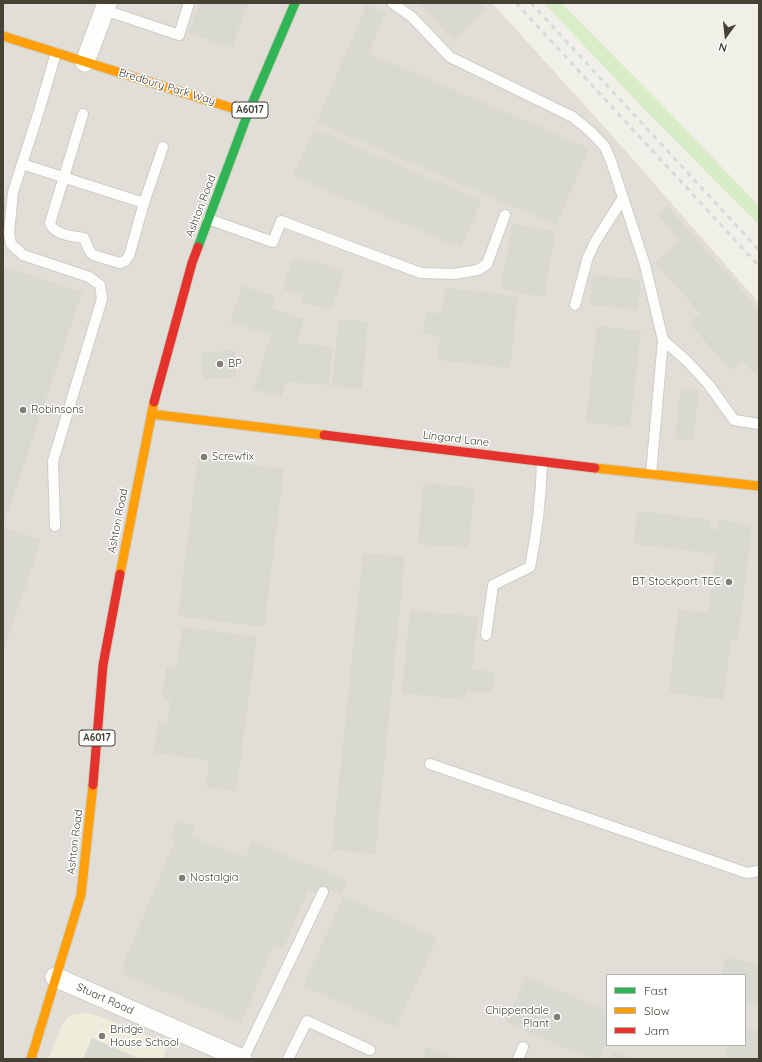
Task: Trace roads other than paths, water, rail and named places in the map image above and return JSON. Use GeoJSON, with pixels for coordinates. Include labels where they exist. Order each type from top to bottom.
{"type":"FeatureCollection","features":[{"type":"Feature","properties":{"kind":"main road","name":"Ashton Road"},"geometry":{"type":"LineString","coordinates":[[31,1059],[81,895],[90,821],[103,665],[150,414],[192,263],[248,113],[295,3]]}},
{"type":"Feature","properties":{"kind":"main road","name":"Bredbury Park Way"},"geometry":{"type":"LineString","coordinates":[[3,36],[248,113]]}},
{"type":"Feature","properties":{"kind":"main road","name":"Lingard Lane"},"geometry":{"type":"LineString","coordinates":[[150,414],[542,462],[759,486]]}},
{"type":"Feature","properties":{"kind":"street"},"geometry":{"type":"LineString","coordinates":[[86,62],[106,6]]}},
{"type":"Feature","properties":{"kind":"street","name":"Stuart Road"},"geometry":{"type":"LineString","coordinates":[[56,977],[242,1059]]}},
{"type":"Feature","properties":{"kind":"lane"},"geometry":{"type":"LineString","coordinates":[[106,6],[178,35],[190,3]]}},
{"type":"Feature","properties":{"kind":"lane"},"geometry":{"type":"LineString","coordinates":[[392,3],[412,17],[450,57],[573,117],[591,132],[605,147],[645,264],[663,340],[651,474]]}},
{"type":"Feature","properties":{"kind":"lane"},"geometry":{"type":"LineString","coordinates":[[55,526],[53,461],[102,299],[100,285],[89,277],[23,255],[12,244],[9,233],[13,192],[56,53]]}},
{"type":"Feature","properties":{"kind":"lane"},"geometry":{"type":"LineString","coordinates":[[84,114],[63,177],[50,223],[52,228],[57,231],[84,238],[93,255],[120,263],[125,261],[128,256],[163,147]]}},
{"type":"Feature","properties":{"kind":"lane"},"geometry":{"type":"LineString","coordinates":[[22,164],[144,203]]}},
{"type":"Feature","properties":{"kind":"lane"},"geometry":{"type":"LineString","coordinates":[[575,305],[588,257],[623,198]]}},
{"type":"Feature","properties":{"kind":"lane"},"geometry":{"type":"LineString","coordinates":[[208,219],[273,242],[281,221],[421,273],[454,274],[478,270],[487,264],[505,215]]}},
{"type":"Feature","properties":{"kind":"lane"},"geometry":{"type":"LineString","coordinates":[[663,340],[688,362],[709,385],[734,420],[759,424]]}},
{"type":"Feature","properties":{"kind":"lane"},"geometry":{"type":"LineString","coordinates":[[486,635],[494,585],[530,567],[535,544],[542,462]]}},
{"type":"Feature","properties":{"kind":"lane"},"geometry":{"type":"LineString","coordinates":[[430,764],[746,873],[759,871]]}},
{"type":"Feature","properties":{"kind":"lane"},"geometry":{"type":"LineString","coordinates":[[242,1059],[323,892]]}},
{"type":"Feature","properties":{"kind":"lane"},"geometry":{"type":"LineString","coordinates":[[288,1059],[308,1021],[370,1050]]}},
{"type":"Feature","properties":{"kind":"lane"},"geometry":{"type":"LineString","coordinates":[[518,1059],[524,1047]]}},
{"type":"Feature","properties":{"kind":"railway"},"geometry":{"type":"LineString","coordinates":[[516,3],[759,266]]}},
{"type":"Feature","properties":{"kind":"railway"},"geometry":{"type":"LineString","coordinates":[[531,3],[759,250]]}},
{"type":"Feature","properties":{"kind":"place","name":"BP"},"geometry":{"type":"Point","coordinates":[220,364]}},
{"type":"Feature","properties":{"kind":"place","name":"Robinsons"},"geometry":{"type":"Point","coordinates":[23,410]}},
{"type":"Feature","properties":{"kind":"place","name":"Screwfix"},"geometry":{"type":"Point","coordinates":[204,457]}},
{"type":"Feature","properties":{"kind":"place","name":"BT Stockport TEC"},"geometry":{"type":"Point","coordinates":[729,582]}},
{"type":"Feature","properties":{"kind":"place","name":"Nostalgia"},"geometry":{"type":"Point","coordinates":[182,878]}},
{"type":"Feature","properties":{"kind":"place","name":"Chippendale Plant"},"geometry":{"type":"Point","coordinates":[557,1017]}},
{"type":"Feature","properties":{"kind":"place","name":"Bridge House School"},"geometry":{"type":"Point","coordinates":[102,1036]}}]}
